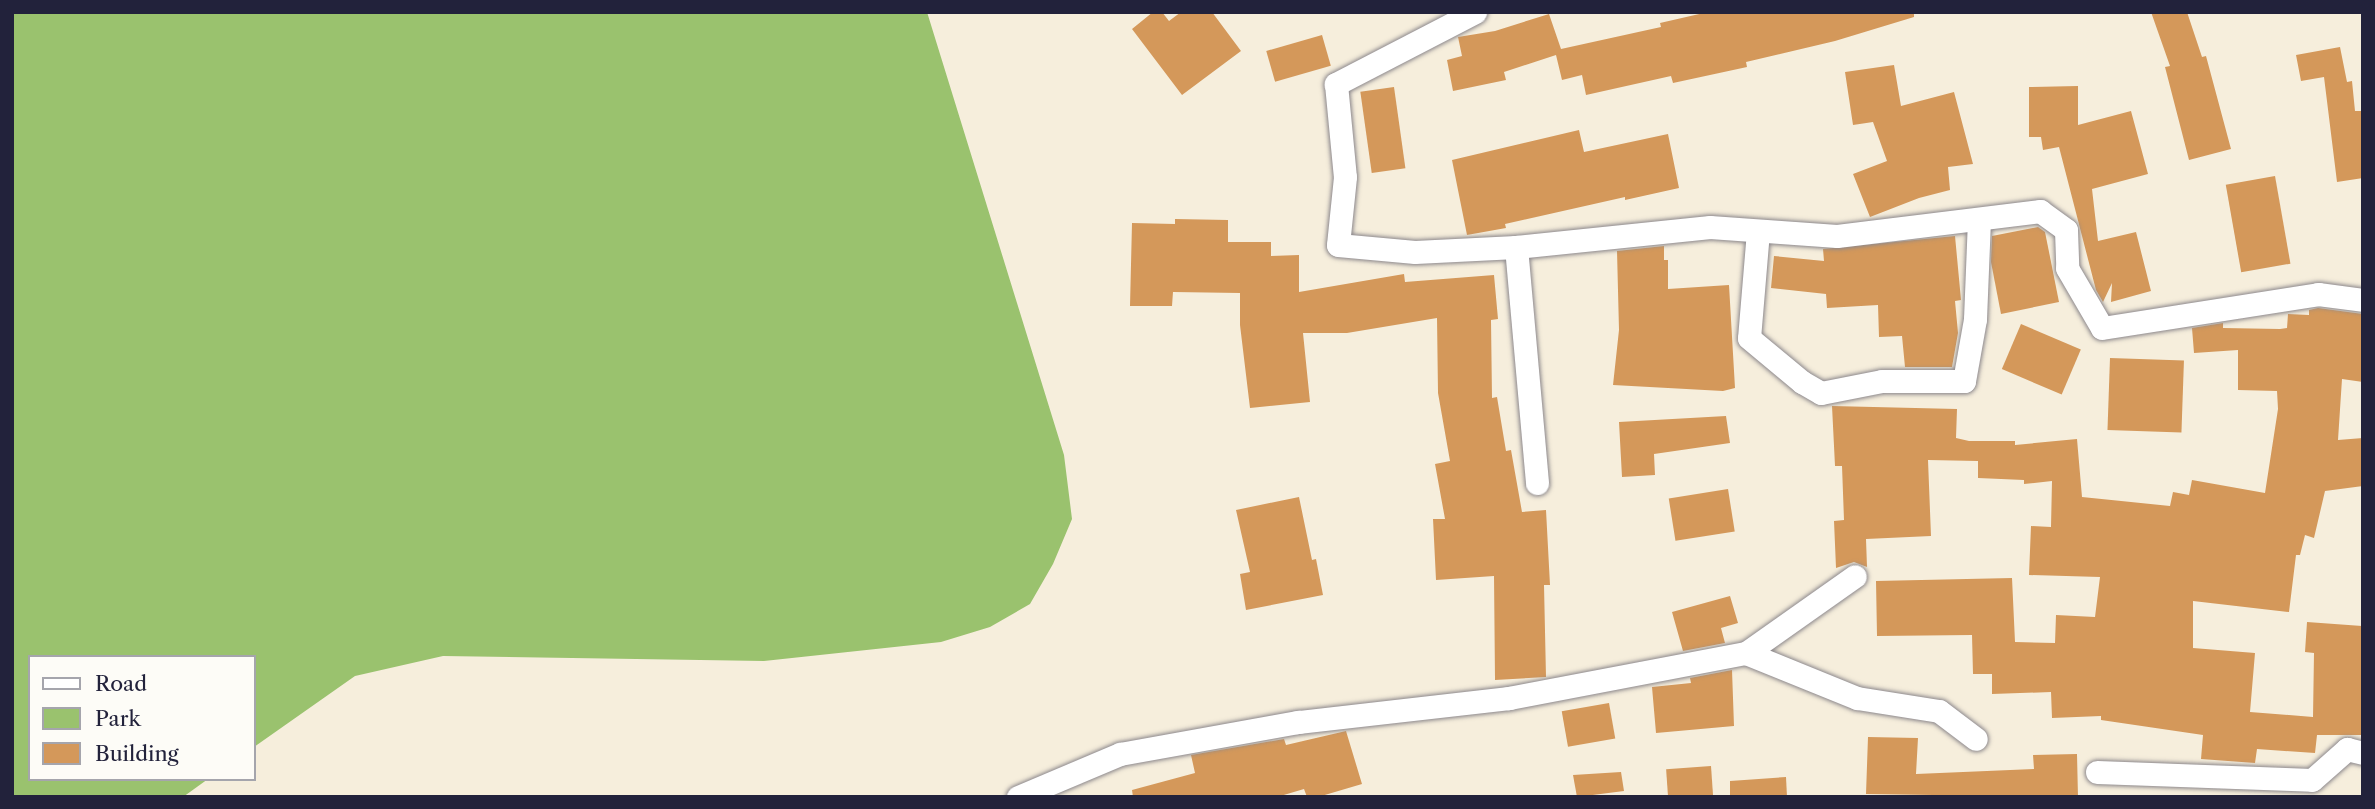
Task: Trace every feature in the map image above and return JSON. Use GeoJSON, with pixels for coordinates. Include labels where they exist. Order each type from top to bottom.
{"type":"FeatureCollection","features":[{"type":"Feature","properties":{"kind":"street"},"geometry":{"type":"LineString","coordinates":[[1463,14],[1336,84],[1345,177],[1338,245],[1415,252],[1516,247],[1710,227],[1837,236],[1979,221],[2040,211],[2066,230],[2067,268],[2102,328],[2318,294],[2363,300]]}},
{"type":"Feature","properties":{"kind":"street"},"geometry":{"type":"LineString","coordinates":[[1758,230],[1749,338],[1802,382],[1821,393],[1882,381],[1964,381],[1975,319],[1979,221]]}},
{"type":"Feature","properties":{"kind":"street"},"geometry":{"type":"LineString","coordinates":[[1516,247],[1537,483]]}},
{"type":"Feature","properties":{"kind":"street"},"geometry":{"type":"LineString","coordinates":[[1018,797],[1120,754],[1298,722],[1509,698],[1746,653],[1855,576]]}},
{"type":"Feature","properties":{"kind":"street"},"geometry":{"type":"LineString","coordinates":[[1746,653],[1857,698],[1940,711],[1976,739]]}},
{"type":"Feature","properties":{"kind":"street"},"geometry":{"type":"LineString","coordinates":[[2097,772],[2312,780],[2347,749],[2363,752]]}},
{"type":"Feature","properties":{"kind":"green space"},"geometry":{"type":"Polygon","coordinates":[[[12,12],[927,12],[1064,455],[1072,519],[1053,564],[1030,604],[990,627],[941,642],[764,661],[443,656],[355,676],[256,746],[256,655],[28,655],[28,781],[205,781],[183,797],[12,797],[12,12]]]}},
{"type":"Feature","properties":{"kind":"building"},"geometry":{"type":"Polygon","coordinates":[[[1153,12],[1162,12],[1169,21],[1181,12],[1212,12],[1241,51],[1182,95],[1132,29],[1153,12]]]}},
{"type":"Feature","properties":{"kind":"building"},"geometry":{"type":"Polygon","coordinates":[[[1708,12],[1914,12],[1914,17],[1835,41],[1746,62],[1747,67],[1673,83],[1671,76],[1586,95],[1582,75],[1562,80],[1556,55],[1504,72],[1506,80],[1453,91],[1447,60],[1462,56],[1458,37],[1495,31],[1549,14],[1561,49],[1661,27],[1660,23],[1708,12]]]}},
{"type":"Feature","properties":{"kind":"building"},"geometry":{"type":"Polygon","coordinates":[[[2151,12],[2187,12],[2202,57],[2206,56],[2231,149],[2189,160],[2165,67],[2170,66],[2151,12]]]}},
{"type":"Feature","properties":{"kind":"building"},"geometry":{"type":"Polygon","coordinates":[[[1322,35],[1331,66],[1275,82],[1266,51],[1322,35]]]}},
{"type":"Feature","properties":{"kind":"building"},"geometry":{"type":"Polygon","coordinates":[[[2340,47],[2347,82],[2352,81],[2355,111],[2361,111],[2363,178],[2337,182],[2324,77],[2301,81],[2296,55],[2340,47]]]}},
{"type":"Feature","properties":{"kind":"building"},"geometry":{"type":"Polygon","coordinates":[[[1894,65],[1901,106],[1954,92],[1973,164],[1948,167],[1950,190],[1919,198],[1870,217],[1853,174],[1887,161],[1873,122],[1853,125],[1845,72],[1894,65]]]}},
{"type":"Feature","properties":{"kind":"building"},"geometry":{"type":"Polygon","coordinates":[[[2078,86],[2078,125],[2131,111],[2148,174],[2092,189],[2098,241],[2136,232],[2151,291],[2111,302],[2112,283],[2103,302],[2096,290],[2059,147],[2043,150],[2041,137],[2029,137],[2029,87],[2078,86]]]}},
{"type":"Feature","properties":{"kind":"building"},"geometry":{"type":"Polygon","coordinates":[[[1394,87],[1405,168],[1372,173],[1360,92],[1394,87]]]}},
{"type":"Feature","properties":{"kind":"building"},"geometry":{"type":"Polygon","coordinates":[[[1579,130],[1584,152],[1668,134],[1679,188],[1625,200],[1625,197],[1505,224],[1506,228],[1467,235],[1452,160],[1579,130]]]}},
{"type":"Feature","properties":{"kind":"building"},"geometry":{"type":"Polygon","coordinates":[[[2275,176],[2290,264],[2241,272],[2226,185],[2275,176]]]}},
{"type":"Feature","properties":{"kind":"building"},"geometry":{"type":"Polygon","coordinates":[[[1175,219],[1228,220],[1228,242],[1271,242],[1271,256],[1299,255],[1299,292],[1404,274],[1405,282],[1494,275],[1498,319],[1491,320],[1492,398],[1497,397],[1506,451],[1511,450],[1522,512],[1546,510],[1550,585],[1544,585],[1546,677],[1495,680],[1494,576],[1436,580],[1433,519],[1445,519],[1435,464],[1450,461],[1438,393],[1437,318],[1347,333],[1303,333],[1310,402],[1250,408],[1240,325],[1240,293],[1173,292],[1172,306],[1130,306],[1132,223],[1175,224],[1175,219]]]}},
{"type":"Feature","properties":{"kind":"building"},"geometry":{"type":"Polygon","coordinates":[[[2038,227],[2045,232],[2059,302],[2001,314],[1991,262],[1992,236],[2038,227]]]}},
{"type":"Feature","properties":{"kind":"building"},"geometry":{"type":"Polygon","coordinates":[[[1955,236],[1961,300],[1955,301],[1958,333],[1952,367],[1905,367],[1902,336],[1879,337],[1878,305],[1827,308],[1826,294],[1771,288],[1774,256],[1824,261],[1823,249],[1955,236]]]}},
{"type":"Feature","properties":{"kind":"building"},"geometry":{"type":"Polygon","coordinates":[[[1664,246],[1664,260],[1668,260],[1668,289],[1729,285],[1735,388],[1723,391],[1613,385],[1619,330],[1617,251],[1664,246]]]}},
{"type":"Feature","properties":{"kind":"building"},"geometry":{"type":"Polygon","coordinates":[[[2318,308],[2363,314],[2363,382],[2342,379],[2338,440],[2363,438],[2363,486],[2325,491],[2314,538],[2305,535],[2300,555],[2296,555],[2289,612],[2193,601],[2193,648],[2255,653],[2250,712],[2313,717],[2314,653],[2305,652],[2307,622],[2362,626],[2363,735],[2317,735],[2315,753],[2257,749],[2255,763],[2201,759],[2203,735],[2101,720],[2101,716],[2052,718],[2051,692],[1992,694],[1992,674],[1973,674],[1972,635],[1877,636],[1876,581],[2012,578],[2015,642],[2055,643],[2056,615],[2095,617],[2100,577],[2029,575],[2031,526],[2051,527],[2052,481],[2024,484],[2024,480],[1978,478],[1978,461],[1928,460],[1931,536],[1866,539],[1867,567],[1854,562],[1836,568],[1834,521],[1844,520],[1842,466],[1835,466],[1832,406],[1957,409],[1956,438],[1969,441],[2015,441],[2015,445],[2077,439],[2082,497],[2170,506],[2173,492],[2189,495],[2192,480],[2265,493],[2278,409],[2277,391],[2238,390],[2238,350],[2194,353],[2192,328],[2223,323],[2223,328],[2287,328],[2288,314],[2309,315],[2309,310],[2318,308]]]}},
{"type":"Feature","properties":{"kind":"building"},"geometry":{"type":"Polygon","coordinates":[[[2021,324],[2081,349],[2062,395],[2002,369],[2021,324]]]}},
{"type":"Feature","properties":{"kind":"building"},"geometry":{"type":"Polygon","coordinates":[[[2110,358],[2184,361],[2181,433],[2107,430],[2110,358]]]}},
{"type":"Feature","properties":{"kind":"building"},"geometry":{"type":"Polygon","coordinates":[[[1726,416],[1730,443],[1654,454],[1655,475],[1622,477],[1619,422],[1726,416]]]}},
{"type":"Feature","properties":{"kind":"building"},"geometry":{"type":"Polygon","coordinates":[[[1728,489],[1735,531],[1675,541],[1669,498],[1728,489]]]}},
{"type":"Feature","properties":{"kind":"building"},"geometry":{"type":"Polygon","coordinates":[[[1299,497],[1312,560],[1316,559],[1323,595],[1246,610],[1240,574],[1250,572],[1236,510],[1299,497]]]}},
{"type":"Feature","properties":{"kind":"building"},"geometry":{"type":"Polygon","coordinates":[[[1730,596],[1738,623],[1721,628],[1725,643],[1683,651],[1672,612],[1730,596]]]}},
{"type":"Feature","properties":{"kind":"building"},"geometry":{"type":"Polygon","coordinates":[[[1732,670],[1734,726],[1656,733],[1652,687],[1691,683],[1690,678],[1732,670]]]}},
{"type":"Feature","properties":{"kind":"building"},"geometry":{"type":"Polygon","coordinates":[[[1609,703],[1615,738],[1568,747],[1562,711],[1609,703]]]}},
{"type":"Feature","properties":{"kind":"building"},"geometry":{"type":"Polygon","coordinates":[[[1346,731],[1362,784],[1318,797],[1307,797],[1304,789],[1277,797],[1133,797],[1132,790],[1195,773],[1191,755],[1284,739],[1286,745],[1346,731]]]}},
{"type":"Feature","properties":{"kind":"building"},"geometry":{"type":"Polygon","coordinates":[[[1868,737],[1918,738],[1916,774],[2034,769],[2033,755],[2077,754],[2078,797],[1866,794],[1868,737]]]}},
{"type":"Feature","properties":{"kind":"building"},"geometry":{"type":"Polygon","coordinates":[[[1711,766],[1713,797],[1668,797],[1666,769],[1711,766]]]}},
{"type":"Feature","properties":{"kind":"building"},"geometry":{"type":"Polygon","coordinates":[[[1621,772],[1624,791],[1577,797],[1573,775],[1621,772]]]}},
{"type":"Feature","properties":{"kind":"building"},"geometry":{"type":"Polygon","coordinates":[[[1786,777],[1787,797],[1730,797],[1730,781],[1786,777]]]}}]}
